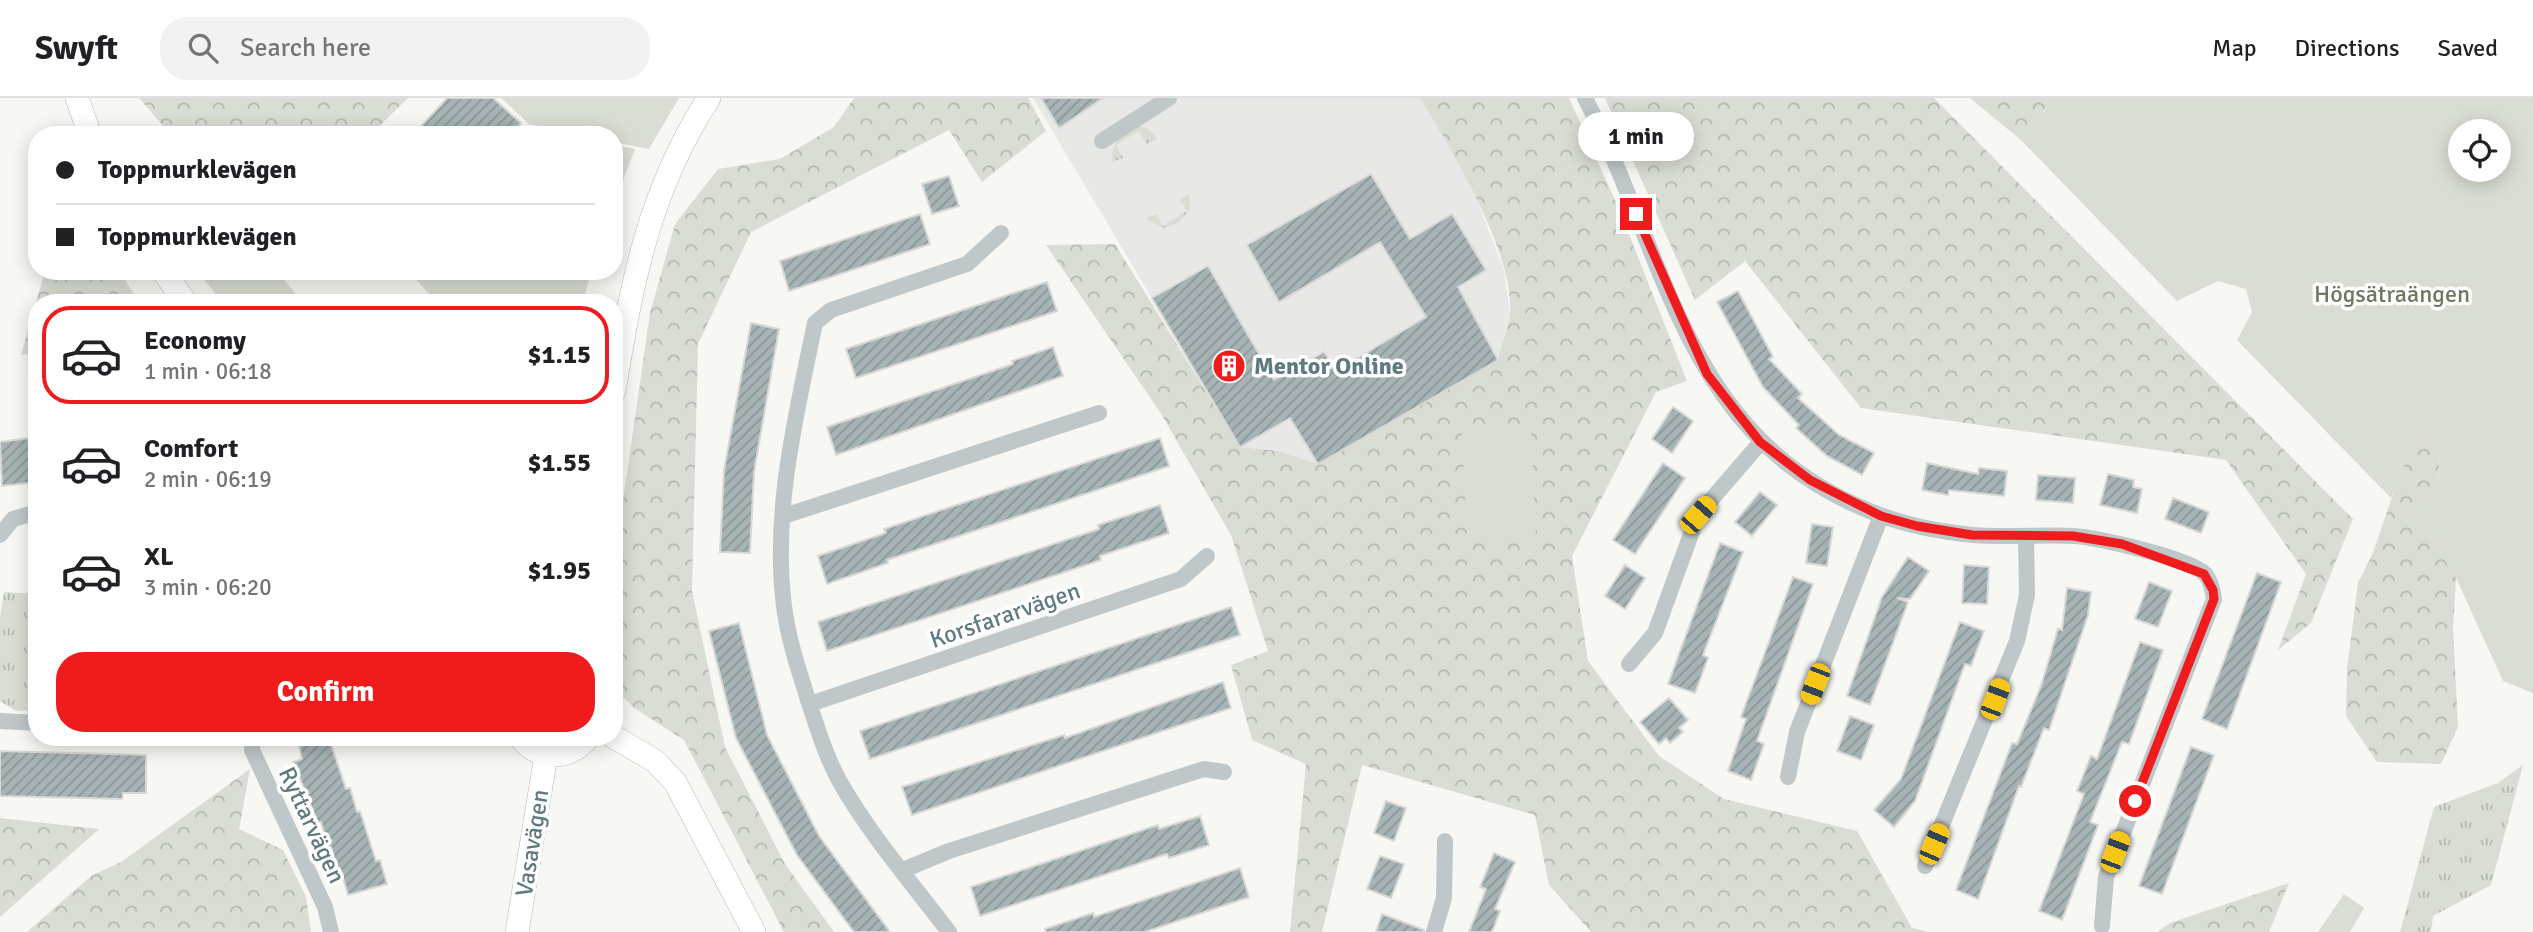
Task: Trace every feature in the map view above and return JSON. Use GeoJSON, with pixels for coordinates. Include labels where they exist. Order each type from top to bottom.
{"type":"FeatureCollection","features":[{"type":"Feature","properties":{"kind":"street"},"geometry":{"type":"LineString","coordinates":[[77,98],[87,126]]}},
{"type":"Feature","properties":{"kind":"street"},"geometry":{"type":"LineString","coordinates":[[623,344],[644,236],[675,155],[709,98]]}},
{"type":"Feature","properties":{"kind":"street"},"geometry":{"type":"LineString","coordinates":[[1102,141],[1170,98]]}},
{"type":"Feature","properties":{"kind":"street"},"geometry":{"type":"LineString","coordinates":[[1585,98],[1707,374],[1760,442],[1810,480],[1881,516],[1972,535],[2073,536],[2122,544],[2199,569],[2213,590],[2214,599],[2106,877],[2102,926]]}},
{"type":"Feature","properties":{"kind":"street"},"geometry":{"type":"LineString","coordinates":[[948,932],[873,833],[840,782],[792,651],[781,569],[784,516],[789,451],[814,323],[831,310],[967,264],[1001,233]]}},
{"type":"Feature","properties":{"kind":"street"},"geometry":{"type":"LineString","coordinates":[[784,516],[1099,413]]}},
{"type":"Feature","properties":{"kind":"street"},"geometry":{"type":"LineString","coordinates":[[1629,664],[1656,633],[1698,515],[1760,442]]}},
{"type":"Feature","properties":{"kind":"street"},"geometry":{"type":"LineString","coordinates":[[0,535],[13,519],[28,515]]}},
{"type":"Feature","properties":{"kind":"street"},"geometry":{"type":"LineString","coordinates":[[1788,777],[1797,732],[1881,516]]}},
{"type":"Feature","properties":{"kind":"street"},"geometry":{"type":"LineString","coordinates":[[1925,866],[2017,641],[2026,595],[2026,537]]}},
{"type":"Feature","properties":{"kind":"street","name":"Korsfararvägen"},"geometry":{"type":"LineString","coordinates":[[810,704],[1181,579],[1207,556]]}},
{"type":"Feature","properties":{"kind":"street"},"geometry":{"type":"LineString","coordinates":[[0,721],[28,723]]}},
{"type":"Feature","properties":{"kind":"street"},"geometry":{"type":"LineString","coordinates":[[623,742],[655,761],[675,782],[754,932]]}},
{"type":"Feature","properties":{"kind":"street","name":"Ryttarvägen"},"geometry":{"type":"LineString","coordinates":[[253,746],[325,907],[331,932]]}},
{"type":"Feature","properties":{"kind":"street"},"geometry":{"type":"LineString","coordinates":[[528,746],[546,755],[570,752],[577,746]]}},
{"type":"Feature","properties":{"kind":"street","name":"Vasavägen"},"geometry":{"type":"LineString","coordinates":[[517,932],[546,755]]}},
{"type":"Feature","properties":{"kind":"street"},"geometry":{"type":"LineString","coordinates":[[903,870],[949,851],[1204,769],[1224,772]]}},
{"type":"Feature","properties":{"kind":"street"},"geometry":{"type":"LineString","coordinates":[[1434,932],[1444,898],[1445,841]]}},
{"type":"Feature","properties":{"kind":"shaded area"},"geometry":{"type":"Polygon","coordinates":[[[1033,98],[1420,98],[1445,135],[1478,202],[1504,271],[1510,313],[1498,360],[1318,464],[1278,451],[1240,447],[1033,98]]]}},
{"type":"Feature","properties":{"kind":"green space"},"geometry":{"type":"Polygon","coordinates":[[[139,98],[408,98],[379,126],[163,126],[139,98]]]}},
{"type":"Feature","properties":{"kind":"green space"},"geometry":{"type":"Polygon","coordinates":[[[501,98],[679,98],[649,149],[623,144],[623,126],[529,124],[501,98]]]}},
{"type":"Feature","properties":{"kind":"green space"},"geometry":{"type":"Polygon","coordinates":[[[854,98],[1028,98],[1046,131],[982,182],[949,130],[751,232],[698,344],[692,591],[725,747],[785,864],[834,932],[784,932],[684,740],[634,708],[623,697],[623,501],[650,313],[675,224],[718,169],[780,159],[834,127],[854,98]]]}},
{"type":"Feature","properties":{"kind":"green space"},"geometry":{"type":"Polygon","coordinates":[[[1420,98],[1569,98],[1619,209],[1687,381],[1656,392],[1572,556],[1588,661],[1659,756],[1724,799],[1857,831],[1912,928],[1929,932],[1591,932],[1549,885],[1535,815],[1362,765],[1322,932],[1290,932],[1306,764],[1252,740],[1231,665],[1268,651],[1231,535],[1160,412],[1046,245],[1115,244],[1240,447],[1278,451],[1318,464],[1498,360],[1508,325],[1509,288],[1491,232],[1463,172],[1420,98]]]}},
{"type":"Feature","properties":{"kind":"green space"},"geometry":{"type":"Polygon","coordinates":[[[1605,98],[1934,98],[2353,519],[2311,623],[2278,650],[2306,574],[2226,460],[1861,408],[1745,261],[1695,300],[1605,98]]]}},
{"type":"Feature","properties":{"kind":"green space"},"geometry":{"type":"Polygon","coordinates":[[[1970,98],[2054,98],[2021,140],[1970,98]]]}},
{"type":"Feature","properties":{"kind":"green space","name":"Högsätraängen"},"geometry":{"type":"Polygon","coordinates":[[[2054,98],[2533,98],[2533,693],[2503,681],[2456,578],[2415,512],[2438,485],[2440,452],[2418,434],[2391,498],[2237,340],[2252,312],[2246,289],[2218,281],[2177,301],[2021,140],[2054,98]]]}},
{"type":"Feature","properties":{"kind":"green space"},"geometry":{"type":"Polygon","coordinates":[[[1140,126],[1149,129],[1157,139],[1147,144],[1139,131],[1116,145],[1123,158],[1113,162],[1115,144],[1129,131],[1140,126]]]}},
{"type":"Feature","properties":{"kind":"green space"},"geometry":{"type":"Polygon","coordinates":[[[623,147],[635,149],[623,180],[623,147]]]}},
{"type":"Feature","properties":{"kind":"green space"},"geometry":{"type":"Polygon","coordinates":[[[1189,194],[1190,209],[1178,223],[1163,228],[1146,219],[1156,214],[1163,226],[1187,211],[1180,200],[1189,194]]]}},
{"type":"Feature","properties":{"kind":"green space"},"geometry":{"type":"Polygon","coordinates":[[[42,280],[125,280],[134,294],[38,294],[42,280]]]}},
{"type":"Feature","properties":{"kind":"green space"},"geometry":{"type":"Polygon","coordinates":[[[204,280],[284,280],[296,294],[216,294],[204,280]]]}},
{"type":"Feature","properties":{"kind":"green space"},"geometry":{"type":"Polygon","coordinates":[[[417,280],[589,280],[585,294],[429,294],[417,280]]]}},
{"type":"Feature","properties":{"kind":"green space"},"geometry":{"type":"Polygon","coordinates":[[[28,330],[28,354],[21,355],[28,330]]]}},
{"type":"Feature","properties":{"kind":"green space"},"geometry":{"type":"Polygon","coordinates":[[[1531,430],[1536,536],[1467,539],[1462,432],[1531,430]]]}},
{"type":"Feature","properties":{"kind":"green space"},"geometry":{"type":"Polygon","coordinates":[[[2418,434],[2440,452],[2438,485],[2415,512],[2456,578],[2453,628],[2458,727],[2441,764],[2377,762],[2346,716],[2347,670],[2358,583],[2373,553],[2404,462],[2418,434]]]}},
{"type":"Feature","properties":{"kind":"green space"},"geometry":{"type":"Polygon","coordinates":[[[4,592],[28,593],[28,710],[16,711],[0,701],[0,617],[4,592]]]}},
{"type":"Feature","properties":{"kind":"green space"},"geometry":{"type":"Polygon","coordinates":[[[2523,765],[2491,885],[2433,916],[2431,932],[2400,932],[2434,807],[2498,783],[2523,765]]]}},
{"type":"Feature","properties":{"kind":"green space"},"geometry":{"type":"Polygon","coordinates":[[[250,769],[239,829],[283,850],[306,897],[311,932],[27,932],[91,876],[121,862],[250,769]]]}},
{"type":"Feature","properties":{"kind":"green space"},"geometry":{"type":"Polygon","coordinates":[[[0,818],[99,829],[0,917],[0,818]]]}},
{"type":"Feature","properties":{"kind":"green space"},"geometry":{"type":"Polygon","coordinates":[[[2289,883],[2269,932],[2157,932],[2170,923],[2289,883]]]}},
{"type":"Feature","properties":{"kind":"green space"},"geometry":{"type":"Polygon","coordinates":[[[2344,894],[2364,908],[2350,932],[2318,932],[2344,894]]]}},
{"type":"Feature","properties":{"kind":"building"},"geometry":{"type":"Polygon","coordinates":[[[447,98],[493,98],[521,123],[518,126],[421,126],[447,98]]]}},
{"type":"Feature","properties":{"kind":"building"},"geometry":{"type":"Polygon","coordinates":[[[1041,98],[1103,98],[1059,128],[1041,98]]]}},
{"type":"Feature","properties":{"kind":"building"},"geometry":{"type":"Polygon","coordinates":[[[1371,174],[1410,239],[1452,214],[1486,270],[1458,287],[1498,360],[1318,464],[1290,418],[1240,447],[1152,298],[1208,266],[1274,380],[1324,352],[1336,371],[1426,317],[1380,242],[1279,302],[1247,245],[1371,174]]]}},
{"type":"Feature","properties":{"kind":"building"},"geometry":{"type":"Polygon","coordinates":[[[949,176],[959,206],[932,214],[922,184],[949,176]]]}},
{"type":"Feature","properties":{"kind":"building"},"geometry":{"type":"Polygon","coordinates":[[[920,214],[930,244],[789,291],[780,261],[920,214]]]}},
{"type":"Feature","properties":{"kind":"building"},"geometry":{"type":"Polygon","coordinates":[[[1047,282],[1057,311],[856,378],[846,349],[1047,282]]]}},
{"type":"Feature","properties":{"kind":"building"},"geometry":{"type":"Polygon","coordinates":[[[1738,291],[1773,357],[1769,359],[1802,394],[1798,398],[1839,435],[1874,453],[1862,475],[1827,456],[1796,428],[1799,425],[1763,387],[1717,302],[1738,291]]]}},
{"type":"Feature","properties":{"kind":"building"},"geometry":{"type":"Polygon","coordinates":[[[751,323],[779,329],[754,472],[750,553],[720,552],[724,470],[751,323]]]}},
{"type":"Feature","properties":{"kind":"building"},"geometry":{"type":"Polygon","coordinates":[[[1053,347],[1063,376],[836,455],[827,427],[1013,364],[1012,361],[1053,347]]]}},
{"type":"Feature","properties":{"kind":"building"},"geometry":{"type":"Polygon","coordinates":[[[1673,407],[1693,421],[1672,453],[1652,439],[1673,407]]]}},
{"type":"Feature","properties":{"kind":"building"},"geometry":{"type":"Polygon","coordinates":[[[28,438],[28,483],[2,486],[0,442],[28,438]]]}},
{"type":"Feature","properties":{"kind":"building"},"geometry":{"type":"Polygon","coordinates":[[[1160,438],[1169,466],[887,560],[888,563],[827,584],[818,556],[886,533],[884,529],[1160,438]]]}},
{"type":"Feature","properties":{"kind":"building"},"geometry":{"type":"Polygon","coordinates":[[[1663,463],[1685,478],[1635,554],[1613,540],[1663,463]]]}},
{"type":"Feature","properties":{"kind":"building"},"geometry":{"type":"Polygon","coordinates":[[[1927,463],[1978,474],[1979,468],[2007,471],[2004,496],[1949,490],[1948,495],[1922,490],[1927,463]]]}},
{"type":"Feature","properties":{"kind":"building"},"geometry":{"type":"Polygon","coordinates":[[[2108,474],[2134,480],[2133,487],[2142,489],[2137,513],[2100,505],[2108,474]]]}},
{"type":"Feature","properties":{"kind":"building"},"geometry":{"type":"Polygon","coordinates":[[[2038,475],[2075,478],[2073,503],[2036,500],[2038,475]]]}},
{"type":"Feature","properties":{"kind":"building"},"geometry":{"type":"Polygon","coordinates":[[[1760,492],[1777,505],[1752,536],[1735,522],[1760,492]]]}},
{"type":"Feature","properties":{"kind":"building"},"geometry":{"type":"Polygon","coordinates":[[[2173,498],[2209,512],[2201,533],[2165,519],[2173,498]]]}},
{"type":"Feature","properties":{"kind":"building"},"geometry":{"type":"Polygon","coordinates":[[[1160,505],[1169,533],[1100,556],[1101,560],[827,651],[818,622],[1099,529],[1098,525],[1160,505]]]}},
{"type":"Feature","properties":{"kind":"building"},"geometry":{"type":"Polygon","coordinates":[[[1812,524],[1833,527],[1827,566],[1806,563],[1812,524]]]}},
{"type":"Feature","properties":{"kind":"building"},"geometry":{"type":"Polygon","coordinates":[[[1720,543],[1743,552],[1703,655],[1708,658],[1695,693],[1668,684],[1720,543]]]}},
{"type":"Feature","properties":{"kind":"building"},"geometry":{"type":"Polygon","coordinates":[[[1908,557],[1929,571],[1910,599],[1897,598],[1908,602],[1870,705],[1847,696],[1882,597],[1908,557]]]}},
{"type":"Feature","properties":{"kind":"building"},"geometry":{"type":"Polygon","coordinates":[[[1625,565],[1645,578],[1625,609],[1605,596],[1625,565]]]}},
{"type":"Feature","properties":{"kind":"building"},"geometry":{"type":"Polygon","coordinates":[[[1964,565],[1989,567],[1987,604],[1962,603],[1964,565]]]}},
{"type":"Feature","properties":{"kind":"building"},"geometry":{"type":"Polygon","coordinates":[[[2257,573],[2281,582],[2227,729],[2202,719],[2257,573]]]}},
{"type":"Feature","properties":{"kind":"building"},"geometry":{"type":"Polygon","coordinates":[[[1793,577],[1813,584],[1757,741],[1764,744],[1751,780],[1728,771],[1746,719],[1741,717],[1793,577]]]}},
{"type":"Feature","properties":{"kind":"building"},"geometry":{"type":"Polygon","coordinates":[[[2149,582],[2172,591],[2158,627],[2135,619],[2149,582]]]}},
{"type":"Feature","properties":{"kind":"building"},"geometry":{"type":"Polygon","coordinates":[[[2067,588],[2091,592],[2088,615],[2049,730],[2044,728],[2021,787],[2019,786],[1978,899],[1956,890],[2012,743],[2017,744],[2041,686],[2058,629],[2062,630],[2067,588]]]}},
{"type":"Feature","properties":{"kind":"building"},"geometry":{"type":"Polygon","coordinates":[[[1231,607],[1240,635],[870,759],[860,731],[1231,607]]]}},
{"type":"Feature","properties":{"kind":"building"},"geometry":{"type":"Polygon","coordinates":[[[1960,622],[1984,631],[1971,666],[1965,664],[1915,801],[1894,827],[1874,810],[1901,779],[1960,622]]]}},
{"type":"Feature","properties":{"kind":"building"},"geometry":{"type":"Polygon","coordinates":[[[739,623],[767,735],[819,836],[890,932],[854,932],[797,855],[736,738],[709,631],[739,623]]]}},
{"type":"Feature","properties":{"kind":"building"},"geometry":{"type":"Polygon","coordinates":[[[2140,642],[2163,650],[2129,744],[2122,742],[2090,822],[2098,825],[2062,920],[2039,911],[2084,794],[2077,791],[2091,756],[2097,759],[2140,642]]]}},
{"type":"Feature","properties":{"kind":"building"},"geometry":{"type":"Polygon","coordinates":[[[1223,682],[1231,708],[912,815],[902,787],[1064,735],[1065,738],[1223,682]]]}},
{"type":"Feature","properties":{"kind":"building"},"geometry":{"type":"Polygon","coordinates":[[[1669,698],[1688,720],[1679,728],[1683,732],[1670,743],[1666,738],[1659,744],[1640,722],[1669,698]]]}},
{"type":"Feature","properties":{"kind":"building"},"geometry":{"type":"Polygon","coordinates":[[[1850,716],[1874,725],[1861,760],[1837,751],[1850,716]]]}},
{"type":"Feature","properties":{"kind":"building"},"geometry":{"type":"Polygon","coordinates":[[[299,746],[332,746],[346,789],[350,788],[357,812],[360,811],[376,861],[380,860],[387,884],[348,895],[331,847],[328,847],[321,822],[318,823],[293,762],[302,759],[299,746]]]}},
{"type":"Feature","properties":{"kind":"building"},"geometry":{"type":"Polygon","coordinates":[[[2191,747],[2214,755],[2162,894],[2139,886],[2191,747]]]}},
{"type":"Feature","properties":{"kind":"building"},"geometry":{"type":"Polygon","coordinates":[[[0,751],[146,755],[146,793],[123,793],[122,799],[0,796],[0,751]]]}},
{"type":"Feature","properties":{"kind":"building"},"geometry":{"type":"Polygon","coordinates":[[[1386,801],[1406,808],[1394,841],[1374,833],[1386,801]]]}},
{"type":"Feature","properties":{"kind":"building"},"geometry":{"type":"Polygon","coordinates":[[[1200,816],[1209,845],[1169,858],[1167,854],[980,916],[971,887],[1158,825],[1159,829],[1200,816]]]}},
{"type":"Feature","properties":{"kind":"building"},"geometry":{"type":"Polygon","coordinates":[[[1494,853],[1515,862],[1495,909],[1500,911],[1492,932],[1469,932],[1486,889],[1480,887],[1494,853]]]}},
{"type":"Feature","properties":{"kind":"building"},"geometry":{"type":"Polygon","coordinates":[[[1380,856],[1404,864],[1391,898],[1367,889],[1380,856]]]}},
{"type":"Feature","properties":{"kind":"building"},"geometry":{"type":"Polygon","coordinates":[[[1240,868],[1249,897],[1145,932],[1046,932],[1045,929],[1093,913],[1094,917],[1240,868]]]}},
{"type":"Feature","properties":{"kind":"building"},"geometry":{"type":"Polygon","coordinates":[[[1382,914],[1424,930],[1424,932],[1376,932],[1382,914]]]}},
{"type":"Feature","properties":{"kind":"place","name":"Mentor Online"},"geometry":{"type":"Point","coordinates":[1229,366]}},
{"type":"Feature","properties":{"kind":"route"},"geometry":{"type":"LineString","coordinates":[[1636,214],[1685,331],[1707,374],[1760,442],[1810,480],[1881,516],[1917,526],[1972,535],[2073,536],[2122,544],[2199,569],[2204,574],[2213,590],[2214,599],[2135,801]]}}]}
